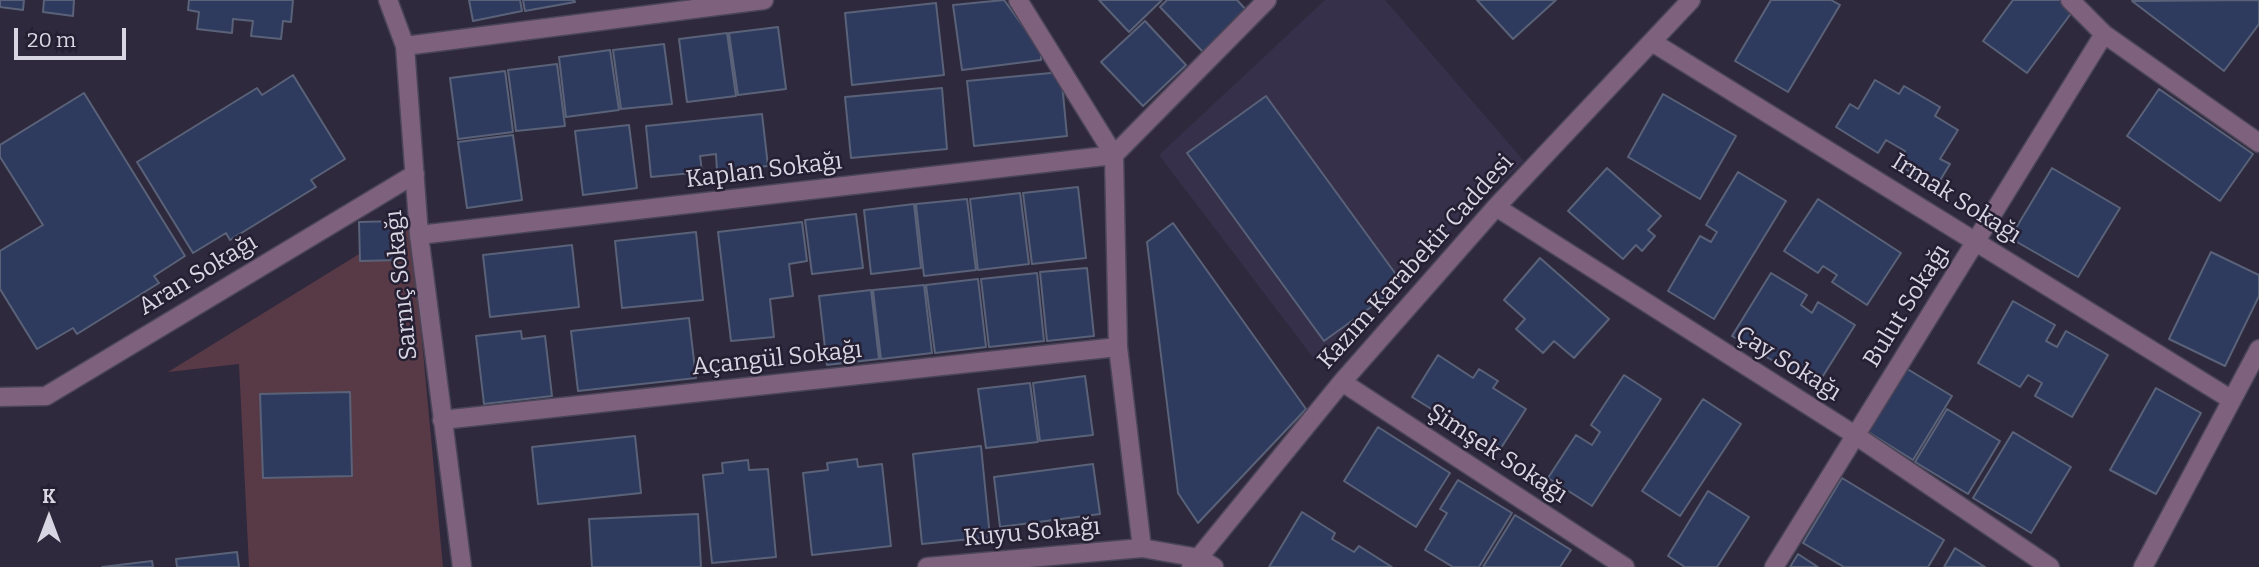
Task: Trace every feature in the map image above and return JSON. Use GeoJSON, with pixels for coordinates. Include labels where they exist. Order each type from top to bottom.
{"type":"FeatureCollection","features":[{"type":"Feature","properties":{"kind":"street","name":"Sarnıç Sokağı"},"geometry":{"type":"LineString","coordinates":[[388,0],[405,46],[419,235],[462,567]]}},
{"type":"Feature","properties":{"kind":"street"},"geometry":{"type":"LineString","coordinates":[[405,46],[764,0]]}},
{"type":"Feature","properties":{"kind":"street"},"geometry":{"type":"LineString","coordinates":[[1018,0],[1114,155],[1118,347],[1142,548]]}},
{"type":"Feature","properties":{"kind":"street","name":"Kazım Karabekir Caddesi"},"geometry":{"type":"LineString","coordinates":[[1201,564],[1342,382],[1496,207],[1690,0]]}},
{"type":"Feature","properties":{"kind":"street"},"geometry":{"type":"LineString","coordinates":[[2070,0],[2104,34],[2259,143]]}},
{"type":"Feature","properties":{"kind":"street"},"geometry":{"type":"LineString","coordinates":[[1114,155],[1258,3]]}},
{"type":"Feature","properties":{"kind":"street","name":"Bulut Sokağı"},"geometry":{"type":"LineString","coordinates":[[1773,567],[2104,34]]}},
{"type":"Feature","properties":{"kind":"street","name":"Irmak Sokağı"},"geometry":{"type":"LineString","coordinates":[[1652,42],[2232,400]]}},
{"type":"Feature","properties":{"kind":"street","name":"Kaplan Sokağı"},"geometry":{"type":"LineString","coordinates":[[419,235],[1114,155]]}},
{"type":"Feature","properties":{"kind":"street","name":"Aran Sokağı"},"geometry":{"type":"LineString","coordinates":[[0,397],[46,396],[415,174]]}},
{"type":"Feature","properties":{"kind":"street","name":"Çay Sokağı"},"geometry":{"type":"LineString","coordinates":[[1496,207],[1855,435],[2050,567]]}},
{"type":"Feature","properties":{"kind":"street","name":"Açangül Sokağı"},"geometry":{"type":"LineString","coordinates":[[442,420],[1118,347]]}},
{"type":"Feature","properties":{"kind":"street"},"geometry":{"type":"LineString","coordinates":[[2143,567],[2259,349]]}},
{"type":"Feature","properties":{"kind":"street","name":"Şimşek Sokağı"},"geometry":{"type":"LineString","coordinates":[[1342,382],[1625,567]]}},
{"type":"Feature","properties":{"kind":"street","name":"Kuyu Sokağı"},"geometry":{"type":"LineString","coordinates":[[927,567],[1142,548],[1201,564]]}},
{"type":"Feature","properties":{"kind":"shaded area"},"geometry":{"type":"Polygon","coordinates":[[[1325,0],[1385,0],[1524,161],[1315,360],[1159,155],[1325,0]]]}},
{"type":"Feature","properties":{"kind":"shaded area"},"geometry":{"type":"Polygon","coordinates":[[[411,222],[443,567],[249,567],[239,364],[168,372],[411,222]]]}},
{"type":"Feature","properties":{"kind":"building"},"geometry":{"type":"Polygon","coordinates":[[[0,0],[24,0],[23,10],[0,7],[0,0]]]}},
{"type":"Feature","properties":{"kind":"building"},"geometry":{"type":"Polygon","coordinates":[[[44,0],[74,0],[73,16],[43,12],[44,0]]]}},
{"type":"Feature","properties":{"kind":"building"},"geometry":{"type":"Polygon","coordinates":[[[189,0],[293,0],[291,22],[283,21],[281,39],[251,36],[253,21],[233,19],[232,33],[197,29],[199,12],[188,10],[189,0]]]}},
{"type":"Feature","properties":{"kind":"building"},"geometry":{"type":"Polygon","coordinates":[[[469,0],[520,0],[522,11],[473,21],[469,0]]]}},
{"type":"Feature","properties":{"kind":"building"},"geometry":{"type":"Polygon","coordinates":[[[523,0],[574,0],[575,2],[525,11],[523,0]]]}},
{"type":"Feature","properties":{"kind":"building"},"geometry":{"type":"Polygon","coordinates":[[[1004,0],[1041,51],[1041,60],[962,70],[953,5],[1004,0]]]}},
{"type":"Feature","properties":{"kind":"building"},"geometry":{"type":"Polygon","coordinates":[[[1099,0],[1162,0],[1129,32],[1099,0]]]}},
{"type":"Feature","properties":{"kind":"building"},"geometry":{"type":"Polygon","coordinates":[[[1167,0],[1237,0],[1248,12],[1204,53],[1160,7],[1167,0]]]}},
{"type":"Feature","properties":{"kind":"building"},"geometry":{"type":"Polygon","coordinates":[[[1477,0],[1556,0],[1513,39],[1477,0]]]}},
{"type":"Feature","properties":{"kind":"building"},"geometry":{"type":"Polygon","coordinates":[[[1771,0],[1831,0],[1840,5],[1788,92],[1735,61],[1771,0]]]}},
{"type":"Feature","properties":{"kind":"building"},"geometry":{"type":"Polygon","coordinates":[[[2013,0],[2064,0],[2075,8],[2027,73],[1983,41],[2013,0]]]}},
{"type":"Feature","properties":{"kind":"building"},"geometry":{"type":"Polygon","coordinates":[[[2259,0],[2259,24],[2224,71],[2132,1],[2259,0]]]}},
{"type":"Feature","properties":{"kind":"building"},"geometry":{"type":"Polygon","coordinates":[[[936,3],[944,75],[852,85],[845,13],[936,3]]]}},
{"type":"Feature","properties":{"kind":"building"},"geometry":{"type":"Polygon","coordinates":[[[1145,21],[1186,65],[1143,106],[1101,62],[1145,21]]]}},
{"type":"Feature","properties":{"kind":"building"},"geometry":{"type":"Polygon","coordinates":[[[778,27],[786,89],[738,95],[729,33],[778,27]]]}},
{"type":"Feature","properties":{"kind":"building"},"geometry":{"type":"Polygon","coordinates":[[[727,33],[736,96],[687,102],[679,39],[727,33]]]}},
{"type":"Feature","properties":{"kind":"building"},"geometry":{"type":"Polygon","coordinates":[[[664,44],[672,104],[621,109],[613,50],[664,44]]]}},
{"type":"Feature","properties":{"kind":"building"},"geometry":{"type":"Polygon","coordinates":[[[610,50],[619,110],[566,117],[559,57],[610,50]]]}},
{"type":"Feature","properties":{"kind":"building"},"geometry":{"type":"Polygon","coordinates":[[[557,64],[565,126],[516,131],[508,70],[557,64]]]}},
{"type":"Feature","properties":{"kind":"building"},"geometry":{"type":"Polygon","coordinates":[[[505,71],[513,132],[458,139],[450,78],[505,71]]]}},
{"type":"Feature","properties":{"kind":"building"},"geometry":{"type":"Polygon","coordinates":[[[1061,72],[1067,136],[974,146],[967,81],[1061,72]]]}},
{"type":"Feature","properties":{"kind":"building"},"geometry":{"type":"Polygon","coordinates":[[[293,75],[345,159],[311,180],[316,187],[230,240],[226,233],[193,253],[137,162],[257,88],[262,95],[293,75]]]}},
{"type":"Feature","properties":{"kind":"building"},"geometry":{"type":"Polygon","coordinates":[[[1875,80],[1899,94],[1904,86],[1940,107],[1935,116],[1958,130],[1940,159],[1950,164],[1936,187],[1897,164],[1905,151],[1886,140],[1878,153],[1836,127],[1850,104],[1858,109],[1875,80]]]}},
{"type":"Feature","properties":{"kind":"building"},"geometry":{"type":"Polygon","coordinates":[[[942,88],[947,149],[851,158],[845,97],[942,88]]]}},
{"type":"Feature","properties":{"kind":"building"},"geometry":{"type":"Polygon","coordinates":[[[2159,89],[2253,154],[2220,201],[2127,136],[2159,89]]]}},
{"type":"Feature","properties":{"kind":"building"},"geometry":{"type":"Polygon","coordinates":[[[84,93],[185,256],[154,276],[159,283],[77,334],[73,328],[37,349],[0,289],[0,251],[43,225],[0,157],[0,145],[84,93]]]}},
{"type":"Feature","properties":{"kind":"building"},"geometry":{"type":"Polygon","coordinates":[[[1663,94],[1736,136],[1700,199],[1628,157],[1663,94]]]}},
{"type":"Feature","properties":{"kind":"building"},"geometry":{"type":"Polygon","coordinates":[[[1266,96],[1403,284],[1324,341],[1187,153],[1266,96]]]}},
{"type":"Feature","properties":{"kind":"building"},"geometry":{"type":"Polygon","coordinates":[[[762,114],[768,166],[717,171],[716,154],[700,156],[702,172],[651,177],[646,126],[762,114]]]}},
{"type":"Feature","properties":{"kind":"building"},"geometry":{"type":"Polygon","coordinates":[[[629,125],[637,188],[583,195],[575,131],[629,125]]]}},
{"type":"Feature","properties":{"kind":"building"},"geometry":{"type":"Polygon","coordinates":[[[513,135],[522,200],[467,208],[458,142],[513,135]]]}},
{"type":"Feature","properties":{"kind":"building"},"geometry":{"type":"Polygon","coordinates":[[[1607,168],[1661,216],[1648,230],[1655,236],[1642,251],[1636,245],[1623,259],[1568,211],[1607,168]]]}},
{"type":"Feature","properties":{"kind":"building"},"geometry":{"type":"Polygon","coordinates":[[[2052,168],[2120,208],[2078,277],[2010,238],[2052,168]]]}},
{"type":"Feature","properties":{"kind":"building"},"geometry":{"type":"Polygon","coordinates":[[[1738,172],[1786,201],[1714,319],[1668,291],[1700,236],[1711,242],[1717,232],[1706,225],[1738,172]]]}},
{"type":"Feature","properties":{"kind":"building"},"geometry":{"type":"Polygon","coordinates":[[[1078,187],[1086,258],[1032,264],[1023,193],[1078,187]]]}},
{"type":"Feature","properties":{"kind":"building"},"geometry":{"type":"Polygon","coordinates":[[[1020,193],[1029,264],[978,270],[970,199],[1020,193]]]}},
{"type":"Feature","properties":{"kind":"building"},"geometry":{"type":"Polygon","coordinates":[[[967,199],[976,270],[924,276],[916,204],[967,199]]]}},
{"type":"Feature","properties":{"kind":"building"},"geometry":{"type":"Polygon","coordinates":[[[1818,199],[1901,253],[1867,305],[1832,282],[1837,275],[1823,266],[1818,273],[1784,251],[1818,199]]]}},
{"type":"Feature","properties":{"kind":"building"},"geometry":{"type":"Polygon","coordinates":[[[914,204],[921,268],[871,274],[864,210],[914,204]]]}},
{"type":"Feature","properties":{"kind":"building"},"geometry":{"type":"Polygon","coordinates":[[[856,214],[863,268],[812,274],[805,220],[856,214]]]}},
{"type":"Feature","properties":{"kind":"building"},"geometry":{"type":"Polygon","coordinates":[[[400,221],[401,260],[360,261],[359,222],[400,221]]]}},
{"type":"Feature","properties":{"kind":"building"},"geometry":{"type":"Polygon","coordinates":[[[802,222],[807,261],[789,264],[793,296],[770,299],[774,337],[731,341],[718,232],[802,222]]]}},
{"type":"Feature","properties":{"kind":"building"},"geometry":{"type":"Polygon","coordinates":[[[1173,223],[1306,409],[1198,523],[1178,493],[1147,242],[1173,223]]]}},
{"type":"Feature","properties":{"kind":"building"},"geometry":{"type":"Polygon","coordinates":[[[696,232],[703,300],[622,308],[615,241],[696,232]]]}},
{"type":"Feature","properties":{"kind":"building"},"geometry":{"type":"Polygon","coordinates":[[[572,245],[579,307],[490,317],[483,255],[572,245]]]}},
{"type":"Feature","properties":{"kind":"building"},"geometry":{"type":"Polygon","coordinates":[[[2211,252],[2259,275],[2259,296],[2225,366],[2169,339],[2211,252]]]}},
{"type":"Feature","properties":{"kind":"building"},"geometry":{"type":"Polygon","coordinates":[[[1540,258],[1609,319],[1574,358],[1554,341],[1543,353],[1516,329],[1525,319],[1504,300],[1540,258]]]}},
{"type":"Feature","properties":{"kind":"building"},"geometry":{"type":"Polygon","coordinates":[[[1087,268],[1094,336],[1047,341],[1040,272],[1087,268]]]}},
{"type":"Feature","properties":{"kind":"building"},"geometry":{"type":"Polygon","coordinates":[[[1037,273],[1044,341],[989,347],[981,279],[1037,273]]]}},
{"type":"Feature","properties":{"kind":"building"},"geometry":{"type":"Polygon","coordinates":[[[1771,273],[1807,295],[1801,305],[1812,313],[1818,302],[1855,325],[1816,387],[1732,336],[1771,273]]]}},
{"type":"Feature","properties":{"kind":"building"},"geometry":{"type":"Polygon","coordinates":[[[978,279],[986,347],[935,353],[926,285],[978,279]]]}},
{"type":"Feature","properties":{"kind":"building"},"geometry":{"type":"Polygon","coordinates":[[[924,285],[932,353],[881,359],[873,290],[924,285]]]}},
{"type":"Feature","properties":{"kind":"building"},"geometry":{"type":"Polygon","coordinates":[[[871,290],[879,359],[827,365],[819,296],[871,290]]]}},
{"type":"Feature","properties":{"kind":"building"},"geometry":{"type":"Polygon","coordinates":[[[2013,301],[2055,325],[2046,341],[2057,347],[2066,331],[2108,355],[2072,417],[2035,396],[2042,383],[2028,375],[2020,387],[1978,363],[2013,301]]]}},
{"type":"Feature","properties":{"kind":"building"},"geometry":{"type":"Polygon","coordinates":[[[689,318],[696,378],[578,391],[571,331],[689,318]]]}},
{"type":"Feature","properties":{"kind":"building"},"geometry":{"type":"Polygon","coordinates":[[[521,331],[522,339],[545,336],[552,396],[484,404],[476,336],[521,331]]]}},
{"type":"Feature","properties":{"kind":"building"},"geometry":{"type":"Polygon","coordinates":[[[1438,355],[1473,378],[1479,369],[1498,381],[1493,388],[1526,409],[1499,451],[1412,397],[1438,355]]]}},
{"type":"Feature","properties":{"kind":"building"},"geometry":{"type":"Polygon","coordinates":[[[1904,367],[1952,396],[1913,460],[1865,430],[1904,367]]]}},
{"type":"Feature","properties":{"kind":"building"},"geometry":{"type":"Polygon","coordinates":[[[1624,375],[1661,399],[1592,506],[1548,478],[1576,435],[1592,445],[1600,432],[1591,425],[1624,375]]]}},
{"type":"Feature","properties":{"kind":"building"},"geometry":{"type":"Polygon","coordinates":[[[1085,376],[1093,435],[1040,441],[1033,383],[1085,376]]]}},
{"type":"Feature","properties":{"kind":"building"},"geometry":{"type":"Polygon","coordinates":[[[1030,383],[1038,442],[986,448],[978,389],[1030,383]]]}},
{"type":"Feature","properties":{"kind":"building"},"geometry":{"type":"Polygon","coordinates":[[[2156,388],[2201,413],[2156,494],[2110,470],[2156,388]]]}},
{"type":"Feature","properties":{"kind":"building"},"geometry":{"type":"Polygon","coordinates":[[[350,392],[352,476],[263,478],[260,394],[350,392]]]}},
{"type":"Feature","properties":{"kind":"building"},"geometry":{"type":"Polygon","coordinates":[[[1703,399],[1741,424],[1680,516],[1642,491],[1703,399]]]}},
{"type":"Feature","properties":{"kind":"building"},"geometry":{"type":"Polygon","coordinates":[[[1947,409],[2000,441],[1968,494],[1915,462],[1947,409]]]}},
{"type":"Feature","properties":{"kind":"building"},"geometry":{"type":"Polygon","coordinates":[[[1378,427],[1450,473],[1416,527],[1344,481],[1378,427]]]}},
{"type":"Feature","properties":{"kind":"building"},"geometry":{"type":"Polygon","coordinates":[[[2013,432],[2071,467],[2031,533],[1973,498],[2013,432]]]}},
{"type":"Feature","properties":{"kind":"building"},"geometry":{"type":"Polygon","coordinates":[[[635,436],[641,493],[538,504],[532,447],[635,436]]]}},
{"type":"Feature","properties":{"kind":"building"},"geometry":{"type":"Polygon","coordinates":[[[981,446],[990,537],[922,544],[913,454],[981,446]]]}},
{"type":"Feature","properties":{"kind":"building"},"geometry":{"type":"Polygon","coordinates":[[[857,459],[858,467],[882,464],[891,546],[812,555],[803,473],[828,470],[827,463],[857,459]]]}},
{"type":"Feature","properties":{"kind":"building"},"geometry":{"type":"Polygon","coordinates":[[[748,460],[749,470],[768,469],[776,557],[712,563],[703,475],[723,473],[722,463],[748,460]]]}},
{"type":"Feature","properties":{"kind":"building"},"geometry":{"type":"Polygon","coordinates":[[[1093,464],[1100,514],[1000,527],[994,477],[1093,464]]]}},
{"type":"Feature","properties":{"kind":"building"},"geometry":{"type":"Polygon","coordinates":[[[1842,478],[1944,540],[1928,567],[1844,567],[1803,543],[1842,478]]]}},
{"type":"Feature","properties":{"kind":"building"},"geometry":{"type":"Polygon","coordinates":[[[1458,480],[1512,513],[1479,567],[1453,567],[1425,550],[1447,513],[1440,509],[1458,480]]]}},
{"type":"Feature","properties":{"kind":"building"},"geometry":{"type":"Polygon","coordinates":[[[1708,491],[1749,517],[1717,567],[1685,567],[1668,556],[1708,491]]]}},
{"type":"Feature","properties":{"kind":"building"},"geometry":{"type":"Polygon","coordinates":[[[1302,512],[1335,533],[1332,539],[1354,552],[1359,546],[1392,567],[1269,567],[1302,512]]]}},
{"type":"Feature","properties":{"kind":"building"},"geometry":{"type":"Polygon","coordinates":[[[698,514],[701,567],[592,567],[589,519],[698,514]]]}},
{"type":"Feature","properties":{"kind":"building"},"geometry":{"type":"Polygon","coordinates":[[[1515,515],[1571,550],[1560,567],[1483,567],[1515,515]]]}},
{"type":"Feature","properties":{"kind":"building"},"geometry":{"type":"Polygon","coordinates":[[[1955,548],[1985,567],[1944,567],[1955,548]]]}},
{"type":"Feature","properties":{"kind":"building"},"geometry":{"type":"Polygon","coordinates":[[[237,552],[239,567],[177,567],[176,559],[237,552]]]}},
{"type":"Feature","properties":{"kind":"building"},"geometry":{"type":"Polygon","coordinates":[[[1798,554],[1818,567],[1790,567],[1798,554]]]}},
{"type":"Feature","properties":{"kind":"building"},"geometry":{"type":"Polygon","coordinates":[[[152,561],[153,567],[102,567],[152,561]]]}}]}
